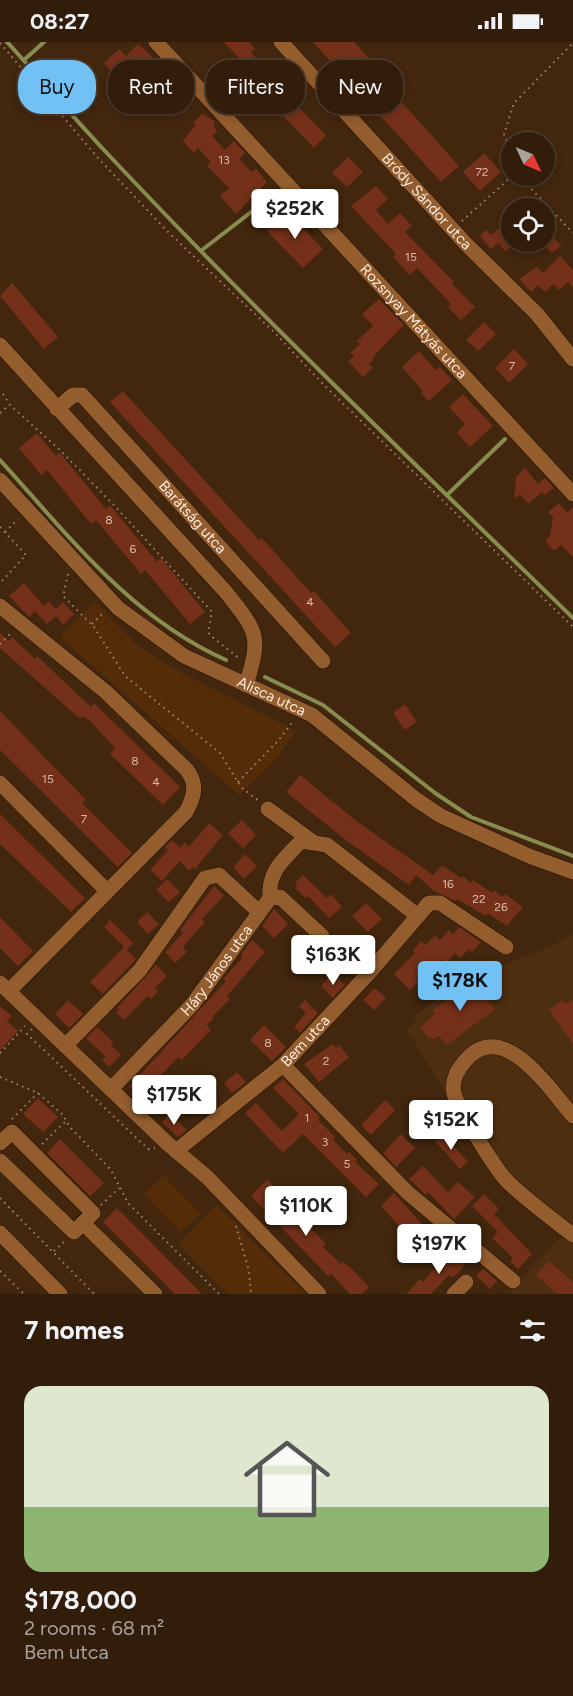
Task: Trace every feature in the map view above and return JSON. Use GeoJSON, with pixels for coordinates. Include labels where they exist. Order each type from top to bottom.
{"type":"FeatureCollection","features":[{"type":"Feature","properties":{"kind":"street","name":"Rozsnyay Mátyás utca"},"geometry":{"type":"LineString","coordinates":[[156,42],[573,494]]}},
{"type":"Feature","properties":{"kind":"street","name":"Bródy Sándor utca"},"geometry":{"type":"LineString","coordinates":[[281,42],[453,229],[537,314],[573,359]]}},
{"type":"Feature","properties":{"kind":"street","name":"Barátság utca"},"geometry":{"type":"LineString","coordinates":[[0,345],[225,591],[252,626],[256,638],[256,655],[246,685]]}},
{"type":"Feature","properties":{"kind":"street","name":"Barátság utca"},"geometry":{"type":"LineString","coordinates":[[57,409],[72,395],[82,395],[323,661]]}},
{"type":"Feature","properties":{"kind":"street","name":"Alisca utca"},"geometry":{"type":"LineString","coordinates":[[0,480],[118,608],[184,656],[312,716],[417,800],[441,816],[529,856],[573,872]]}},
{"type":"Feature","properties":{"kind":"street"},"geometry":{"type":"LineString","coordinates":[[0,606],[106,692],[187,770],[195,784],[194,793],[186,812],[107,891],[5,987],[238,1208],[319,1294]]}},
{"type":"Feature","properties":{"kind":"street"},"geometry":{"type":"LineString","coordinates":[[0,783],[107,891]]}},
{"type":"Feature","properties":{"kind":"street"},"geometry":{"type":"LineString","coordinates":[[268,809],[314,842]]}},
{"type":"Feature","properties":{"kind":"street"},"geometry":{"type":"LineString","coordinates":[[322,936],[280,897],[270,898],[269,882],[274,870],[302,841],[327,845],[418,916]]}},
{"type":"Feature","properties":{"kind":"street"},"geometry":{"type":"LineString","coordinates":[[66,1046],[140,970],[205,878],[219,875],[259,912]]}},
{"type":"Feature","properties":{"kind":"street","name":"Háry János utca"},"geometry":{"type":"LineString","coordinates":[[111,1089],[192,1005],[270,898]]}},
{"type":"Feature","properties":{"kind":"street","name":"Bem utca"},"geometry":{"type":"LineString","coordinates":[[176,1151],[283,1065],[429,903],[440,903],[506,947]]}},
{"type":"Feature","properties":{"kind":"street"},"geometry":{"type":"LineString","coordinates":[[573,1116],[519,1056],[503,1047],[481,1048],[466,1059],[454,1077],[454,1092],[466,1117],[507,1182],[573,1235]]}},
{"type":"Feature","properties":{"kind":"street"},"geometry":{"type":"LineString","coordinates":[[283,1065],[407,1192],[513,1281]]}},
{"type":"Feature","properties":{"kind":"street"},"geometry":{"type":"LineString","coordinates":[[0,1143],[12,1132],[33,1153],[155,1294]]}},
{"type":"Feature","properties":{"kind":"street"},"geometry":{"type":"LineString","coordinates":[[0,1161],[74,1232],[88,1218]]}},
{"type":"Feature","properties":{"kind":"street"},"geometry":{"type":"LineString","coordinates":[[0,1233],[60,1294]]}},
{"type":"Feature","properties":{"kind":"street"},"geometry":{"type":"LineString","coordinates":[[454,1294],[466,1282]]}},
{"type":"Feature","properties":{"kind":"path"},"geometry":{"type":"LineString","coordinates":[[505,132],[514,103],[573,43]]}},
{"type":"Feature","properties":{"kind":"path"},"geometry":{"type":"LineString","coordinates":[[0,44],[98,158],[167,231],[275,333],[323,384],[573,627]]}},
{"type":"Feature","properties":{"kind":"path"},"geometry":{"type":"LineString","coordinates":[[453,229],[501,186]]}},
{"type":"Feature","properties":{"kind":"path"},"geometry":{"type":"LineString","coordinates":[[528,186],[573,233]]}},
{"type":"Feature","properties":{"kind":"path"},"geometry":{"type":"LineString","coordinates":[[3,394],[10,405],[63,452],[163,556],[212,612],[208,632],[211,636],[251,669]]}},
{"type":"Feature","properties":{"kind":"path"},"geometry":{"type":"LineString","coordinates":[[0,413],[10,405]]}},
{"type":"Feature","properties":{"kind":"path"},"geometry":{"type":"LineString","coordinates":[[5,532],[28,510]]}},
{"type":"Feature","properties":{"kind":"path"},"geometry":{"type":"LineString","coordinates":[[0,527],[26,555],[0,583]]}},
{"type":"Feature","properties":{"kind":"path"},"geometry":{"type":"LineString","coordinates":[[71,558],[63,596],[92,625],[125,676],[220,753],[238,782],[268,809]]}},
{"type":"Feature","properties":{"kind":"path"},"geometry":{"type":"LineString","coordinates":[[92,625],[95,621]]}},
{"type":"Feature","properties":{"kind":"path"},"geometry":{"type":"LineString","coordinates":[[0,644],[21,624]]}},
{"type":"Feature","properties":{"kind":"path"},"geometry":{"type":"LineString","coordinates":[[238,782],[278,741],[302,711]]}},
{"type":"Feature","properties":{"kind":"path"},"geometry":{"type":"LineString","coordinates":[[0,1053],[28,1023]]}},
{"type":"Feature","properties":{"kind":"path"},"geometry":{"type":"LineString","coordinates":[[0,1077],[38,1093],[66,1120],[111,1170],[128,1203],[219,1294]]}},
{"type":"Feature","properties":{"kind":"path"},"geometry":{"type":"LineString","coordinates":[[12,1132],[6,1125],[38,1093]]}},
{"type":"Feature","properties":{"kind":"path"},"geometry":{"type":"LineString","coordinates":[[33,1153],[66,1120]]}},
{"type":"Feature","properties":{"kind":"path"},"geometry":{"type":"LineString","coordinates":[[88,1218],[119,1187]]}},
{"type":"Feature","properties":{"kind":"path"},"geometry":{"type":"LineString","coordinates":[[0,1198],[94,1294]]}},
{"type":"Feature","properties":{"kind":"path"},"geometry":{"type":"LineString","coordinates":[[238,1208],[236,1230],[249,1271],[251,1294]]}},
{"type":"Feature","properties":{"kind":"path"},"geometry":{"type":"LineString","coordinates":[[0,1271],[24,1294]]}},
{"type":"Feature","properties":{"kind":"path"},"geometry":{"type":"LineString","coordinates":[[212,1294],[216,1290]]}},
{"type":"Feature","properties":{"kind":"shaded area"},"geometry":{"type":"Polygon","coordinates":[[[95,602],[141,649],[186,675],[296,731],[278,756],[239,795],[60,637],[95,602]]]}},
{"type":"Feature","properties":{"kind":"shaded area"},"geometry":{"type":"Polygon","coordinates":[[[573,934],[573,1294],[512,1294],[509,1291],[562,1236],[502,1183],[406,1029],[417,1022],[414,1016],[479,968],[500,958],[502,965],[551,946],[573,934]]]}},
{"type":"Feature","properties":{"kind":"shaded area"},"geometry":{"type":"Polygon","coordinates":[[[163,1175],[201,1214],[181,1232],[144,1194],[163,1175]]]}},
{"type":"Feature","properties":{"kind":"shaded area"},"geometry":{"type":"Polygon","coordinates":[[[217,1205],[304,1294],[228,1294],[178,1244],[217,1205]]]}},
{"type":"Feature","properties":{"kind":"building"},"geometry":{"type":"Polygon","coordinates":[[[224,42],[249,42],[255,49],[251,53],[258,60],[241,60],[224,42]]]}},
{"type":"Feature","properties":{"kind":"building"},"geometry":{"type":"Polygon","coordinates":[[[313,42],[354,42],[370,60],[329,60],[313,42]]]}},
{"type":"Feature","properties":{"kind":"building"},"geometry":{"type":"Polygon","coordinates":[[[138,44],[156,60],[108,60],[108,67],[104,63],[119,49],[126,56],[138,44]]]}},
{"type":"Feature","properties":{"kind":"building"},"geometry":{"type":"Polygon","coordinates":[[[403,103],[459,166],[441,182],[379,114],[403,114],[403,103]]]}},
{"type":"Feature","properties":{"kind":"building"},"geometry":{"type":"Polygon","coordinates":[[[202,114],[215,121],[214,127],[217,131],[212,136],[225,150],[234,141],[245,153],[239,159],[252,172],[256,169],[267,182],[236,214],[220,196],[229,188],[207,166],[211,162],[198,148],[194,153],[183,141],[195,125],[193,123],[202,114]]]}},
{"type":"Feature","properties":{"kind":"building"},"geometry":{"type":"Polygon","coordinates":[[[281,114],[305,114],[326,135],[314,148],[281,114]]]}},
{"type":"Feature","properties":{"kind":"building"},"geometry":{"type":"Polygon","coordinates":[[[484,153],[501,172],[480,191],[463,172],[484,153]]]}},
{"type":"Feature","properties":{"kind":"building"},"geometry":{"type":"Polygon","coordinates":[[[348,157],[363,172],[347,187],[332,173],[348,157]]]}},
{"type":"Feature","properties":{"kind":"building"},"geometry":{"type":"Polygon","coordinates":[[[376,186],[388,199],[376,210],[388,224],[400,213],[412,226],[405,232],[475,307],[461,320],[448,307],[451,304],[417,268],[410,275],[393,257],[396,254],[351,206],[376,186]]]}},
{"type":"Feature","properties":{"kind":"building"},"geometry":{"type":"Polygon","coordinates":[[[287,212],[323,249],[303,268],[267,231],[287,212]]]}},
{"type":"Feature","properties":{"kind":"building"},"geometry":{"type":"Polygon","coordinates":[[[499,228],[501,230],[501,246],[498,243],[491,249],[480,236],[486,230],[491,235],[499,228]]]}},
{"type":"Feature","properties":{"kind":"building"},"geometry":{"type":"Polygon","coordinates":[[[555,239],[561,245],[555,250],[555,239]]]}},
{"type":"Feature","properties":{"kind":"building"},"geometry":{"type":"Polygon","coordinates":[[[560,256],[573,270],[573,288],[568,282],[559,290],[553,284],[545,292],[538,285],[531,292],[519,279],[537,267],[543,273],[560,256]]]}},
{"type":"Feature","properties":{"kind":"building"},"geometry":{"type":"Polygon","coordinates":[[[12,283],[58,337],[44,349],[0,296],[12,283]]]}},
{"type":"Feature","properties":{"kind":"building"},"geometry":{"type":"Polygon","coordinates":[[[379,299],[404,325],[372,358],[374,360],[369,364],[373,368],[363,377],[348,361],[354,356],[350,353],[360,344],[357,341],[373,326],[362,314],[379,299]]]}},
{"type":"Feature","properties":{"kind":"building"},"geometry":{"type":"Polygon","coordinates":[[[484,322],[496,334],[478,351],[466,340],[484,322]]]}},
{"type":"Feature","properties":{"kind":"building"},"geometry":{"type":"Polygon","coordinates":[[[514,349],[528,364],[509,383],[495,368],[514,349]]]}},
{"type":"Feature","properties":{"kind":"building"},"geometry":{"type":"Polygon","coordinates":[[[419,351],[436,370],[440,367],[452,380],[429,401],[402,367],[419,351]]]}},
{"type":"Feature","properties":{"kind":"building"},"geometry":{"type":"Polygon","coordinates":[[[123,391],[259,540],[262,538],[311,593],[314,591],[351,633],[335,647],[110,402],[123,391]]]}},
{"type":"Feature","properties":{"kind":"building"},"geometry":{"type":"Polygon","coordinates":[[[463,394],[493,426],[470,447],[457,433],[465,424],[449,407],[463,394]]]}},
{"type":"Feature","properties":{"kind":"building"},"geometry":{"type":"Polygon","coordinates":[[[37,433],[56,456],[60,453],[106,509],[110,505],[157,562],[161,558],[205,612],[190,624],[145,570],[141,574],[96,520],[91,524],[47,470],[41,475],[19,448],[37,433]]]}},
{"type":"Feature","properties":{"kind":"building"},"geometry":{"type":"Polygon","coordinates":[[[525,468],[538,484],[545,478],[554,488],[545,495],[542,492],[528,504],[520,494],[514,499],[516,477],[525,468]]]}},
{"type":"Feature","properties":{"kind":"building"},"geometry":{"type":"Polygon","coordinates":[[[559,503],[567,513],[573,507],[573,557],[561,545],[554,551],[545,541],[550,536],[553,517],[548,512],[559,503]]]}},
{"type":"Feature","properties":{"kind":"building"},"geometry":{"type":"Polygon","coordinates":[[[24,583],[44,606],[49,601],[56,609],[63,602],[74,614],[63,625],[56,616],[47,624],[35,611],[29,617],[9,596],[24,583]]]}},
{"type":"Feature","properties":{"kind":"building"},"geometry":{"type":"Polygon","coordinates":[[[0,633],[9,641],[12,637],[35,659],[37,656],[91,707],[94,703],[180,787],[163,805],[110,754],[115,748],[90,721],[82,716],[80,719],[0,648],[0,633]]]}},
{"type":"Feature","properties":{"kind":"building"},"geometry":{"type":"Polygon","coordinates":[[[405,704],[417,722],[405,730],[393,713],[405,704]]]}},
{"type":"Feature","properties":{"kind":"building"},"geometry":{"type":"Polygon","coordinates":[[[0,711],[86,800],[82,803],[132,853],[118,867],[0,750],[0,711]]]}},
{"type":"Feature","properties":{"kind":"building"},"geometry":{"type":"Polygon","coordinates":[[[300,775],[355,820],[433,875],[442,865],[471,883],[473,880],[492,893],[494,890],[502,897],[505,894],[523,907],[507,926],[488,913],[486,916],[457,899],[455,901],[434,891],[416,875],[409,885],[347,841],[286,792],[300,775]]]}},
{"type":"Feature","properties":{"kind":"building"},"geometry":{"type":"Polygon","coordinates":[[[0,814],[85,898],[71,912],[0,844],[0,814]]]}},
{"type":"Feature","properties":{"kind":"building"},"geometry":{"type":"Polygon","coordinates":[[[242,820],[256,835],[243,848],[228,833],[242,820]]]}},
{"type":"Feature","properties":{"kind":"building"},"geometry":{"type":"Polygon","coordinates":[[[209,823],[223,835],[195,869],[193,867],[189,871],[180,861],[162,881],[150,870],[168,850],[165,847],[172,840],[180,848],[185,842],[189,847],[209,823]]]}},
{"type":"Feature","properties":{"kind":"building"},"geometry":{"type":"Polygon","coordinates":[[[245,854],[257,866],[244,879],[233,867],[245,854]]]}},
{"type":"Feature","properties":{"kind":"building"},"geometry":{"type":"Polygon","coordinates":[[[303,875],[327,898],[331,894],[342,907],[329,918],[308,896],[306,898],[295,888],[297,886],[295,883],[303,875]]]}},
{"type":"Feature","properties":{"kind":"building"},"geometry":{"type":"Polygon","coordinates":[[[167,879],[180,892],[169,902],[156,890],[167,879]]]}},
{"type":"Feature","properties":{"kind":"building"},"geometry":{"type":"Polygon","coordinates":[[[214,886],[224,896],[202,919],[205,922],[183,947],[187,952],[175,963],[165,952],[183,933],[180,930],[214,886]]]}},
{"type":"Feature","properties":{"kind":"building"},"geometry":{"type":"Polygon","coordinates":[[[366,903],[382,919],[368,932],[352,916],[366,903]]]}},
{"type":"Feature","properties":{"kind":"building"},"geometry":{"type":"Polygon","coordinates":[[[274,909],[288,924],[274,938],[262,926],[274,909]]]}},
{"type":"Feature","properties":{"kind":"building"},"geometry":{"type":"Polygon","coordinates":[[[147,912],[159,924],[148,934],[137,922],[147,912]]]}},
{"type":"Feature","properties":{"kind":"building"},"geometry":{"type":"Polygon","coordinates":[[[0,917],[33,951],[18,966],[0,948],[0,917]]]}},
{"type":"Feature","properties":{"kind":"building"},"geometry":{"type":"Polygon","coordinates":[[[110,920],[133,943],[127,950],[136,959],[103,994],[90,982],[124,947],[104,927],[110,920]]]}},
{"type":"Feature","properties":{"kind":"building"},"geometry":{"type":"Polygon","coordinates":[[[459,927],[481,942],[472,952],[469,949],[460,958],[455,953],[446,963],[441,959],[410,990],[394,974],[415,953],[413,950],[421,941],[426,945],[435,935],[440,940],[449,930],[453,934],[459,927]]]}},
{"type":"Feature","properties":{"kind":"building"},"geometry":{"type":"Polygon","coordinates":[[[307,936],[321,946],[301,967],[295,960],[301,954],[295,948],[307,936]]]}},
{"type":"Feature","properties":{"kind":"building"},"geometry":{"type":"Polygon","coordinates":[[[354,939],[365,949],[359,956],[363,960],[355,968],[340,954],[354,939]]]}},
{"type":"Feature","properties":{"kind":"building"},"geometry":{"type":"Polygon","coordinates":[[[252,940],[265,952],[227,996],[230,999],[212,1017],[214,1018],[207,1025],[211,1030],[182,1060],[178,1057],[140,1098],[129,1087],[226,981],[223,979],[242,958],[242,953],[252,940]]]}},
{"type":"Feature","properties":{"kind":"building"},"geometry":{"type":"Polygon","coordinates":[[[156,965],[167,976],[155,988],[158,991],[151,999],[148,996],[124,1020],[116,1012],[119,1010],[117,1008],[156,965]]]}},
{"type":"Feature","properties":{"kind":"building"},"geometry":{"type":"Polygon","coordinates":[[[333,973],[345,985],[333,998],[321,986],[333,973]]]}},
{"type":"Feature","properties":{"kind":"building"},"geometry":{"type":"Polygon","coordinates":[[[480,975],[494,994],[487,999],[495,1009],[447,1045],[439,1036],[434,1039],[427,1037],[421,1027],[435,1014],[432,1011],[480,975]]]}},
{"type":"Feature","properties":{"kind":"building"},"geometry":{"type":"Polygon","coordinates":[[[375,988],[386,998],[374,1010],[363,1000],[375,988]]]}},
{"type":"Feature","properties":{"kind":"building"},"geometry":{"type":"Polygon","coordinates":[[[68,1000],[83,1014],[69,1028],[55,1014],[68,1000]]]}},
{"type":"Feature","properties":{"kind":"building"},"geometry":{"type":"Polygon","coordinates":[[[305,1000],[318,1013],[300,1033],[294,1027],[306,1013],[299,1006],[305,1000]]]}},
{"type":"Feature","properties":{"kind":"building"},"geometry":{"type":"Polygon","coordinates":[[[563,1000],[566,1004],[573,1000],[573,1044],[549,1010],[563,1000]]]}},
{"type":"Feature","properties":{"kind":"building"},"geometry":{"type":"Polygon","coordinates":[[[0,1006],[12,1016],[7,1021],[18,1031],[0,1050],[0,1006]]]}},
{"type":"Feature","properties":{"kind":"building"},"geometry":{"type":"Polygon","coordinates":[[[264,1025],[286,1047],[272,1061],[250,1040],[264,1025]]]}},
{"type":"Feature","properties":{"kind":"building"},"geometry":{"type":"Polygon","coordinates":[[[97,1027],[113,1042],[111,1045],[121,1055],[109,1067],[102,1060],[106,1057],[86,1038],[97,1027]]]}},
{"type":"Feature","properties":{"kind":"building"},"geometry":{"type":"Polygon","coordinates":[[[333,1044],[336,1048],[339,1045],[349,1057],[319,1082],[304,1064],[333,1044]]]}},
{"type":"Feature","properties":{"kind":"building"},"geometry":{"type":"Polygon","coordinates":[[[237,1072],[246,1082],[232,1093],[224,1083],[237,1072]]]}},
{"type":"Feature","properties":{"kind":"building"},"geometry":{"type":"Polygon","coordinates":[[[283,1079],[320,1117],[318,1120],[335,1137],[333,1140],[347,1154],[349,1152],[357,1160],[355,1162],[379,1184],[366,1197],[303,1134],[283,1153],[245,1113],[256,1103],[282,1131],[299,1114],[273,1088],[283,1079]]]}},
{"type":"Feature","properties":{"kind":"building"},"geometry":{"type":"Polygon","coordinates":[[[38,1098],[58,1117],[43,1132],[23,1114],[38,1098]]]}},
{"type":"Feature","properties":{"kind":"building"},"geometry":{"type":"Polygon","coordinates":[[[385,1100],[395,1110],[371,1135],[361,1125],[385,1100]]]}},
{"type":"Feature","properties":{"kind":"building"},"geometry":{"type":"Polygon","coordinates":[[[170,1114],[187,1130],[178,1137],[162,1122],[170,1114]]]}},
{"type":"Feature","properties":{"kind":"building"},"geometry":{"type":"Polygon","coordinates":[[[401,1134],[415,1148],[396,1167],[383,1153],[401,1134]]]}},
{"type":"Feature","properties":{"kind":"building"},"geometry":{"type":"Polygon","coordinates":[[[443,1134],[468,1162],[460,1169],[435,1141],[443,1134]]]}},
{"type":"Feature","properties":{"kind":"building"},"geometry":{"type":"Polygon","coordinates":[[[60,1139],[104,1183],[90,1196],[47,1153],[60,1139]]]}},
{"type":"Feature","properties":{"kind":"building"},"geometry":{"type":"Polygon","coordinates":[[[423,1166],[448,1192],[458,1182],[475,1197],[454,1219],[428,1192],[426,1195],[409,1179],[423,1166]]]}},
{"type":"Feature","properties":{"kind":"building"},"geometry":{"type":"Polygon","coordinates":[[[267,1180],[312,1223],[308,1226],[326,1244],[323,1247],[341,1264],[343,1262],[352,1269],[369,1287],[362,1294],[350,1294],[331,1274],[328,1276],[251,1196],[267,1180]]]}},
{"type":"Feature","properties":{"kind":"building"},"geometry":{"type":"Polygon","coordinates":[[[394,1193],[432,1235],[418,1247],[381,1206],[394,1193]]]}},
{"type":"Feature","properties":{"kind":"building"},"geometry":{"type":"Polygon","coordinates":[[[484,1194],[499,1209],[494,1214],[532,1254],[518,1269],[510,1262],[513,1258],[492,1238],[498,1232],[472,1206],[484,1194]]]}},
{"type":"Feature","properties":{"kind":"building"},"geometry":{"type":"Polygon","coordinates":[[[117,1208],[202,1294],[175,1294],[103,1222],[117,1208]]]}},
{"type":"Feature","properties":{"kind":"building"},"geometry":{"type":"Polygon","coordinates":[[[450,1250],[465,1265],[453,1278],[449,1275],[431,1294],[406,1294],[420,1279],[423,1282],[450,1250]]]}},
{"type":"Feature","properties":{"kind":"building"},"geometry":{"type":"Polygon","coordinates":[[[549,1261],[573,1282],[573,1294],[557,1294],[536,1275],[549,1261]]]}},
{"type":"Feature","properties":{"kind":"building"},"geometry":{"type":"Polygon","coordinates":[[[483,1269],[497,1281],[490,1289],[476,1276],[483,1269]]]}},
{"type":"Feature","properties":{"kind":"waterway"},"geometry":{"type":"LineString","coordinates":[[7,42],[161,210],[336,387],[573,618]]}},
{"type":"Feature","properties":{"kind":"waterway"},"geometry":{"type":"LineString","coordinates":[[24,60],[44,42]]}},
{"type":"Feature","properties":{"kind":"waterway"},"geometry":{"type":"LineString","coordinates":[[202,250],[277,192]]}},
{"type":"Feature","properties":{"kind":"waterway"},"geometry":{"type":"LineString","coordinates":[[447,495],[505,439]]}},
{"type":"Feature","properties":{"kind":"waterway"},"geometry":{"type":"LineString","coordinates":[[0,460],[76,545],[131,598],[160,622],[226,660]]}},
{"type":"Feature","properties":{"kind":"waterway"},"geometry":{"type":"LineString","coordinates":[[265,677],[323,705],[435,793],[471,817],[573,856]]}}]}
